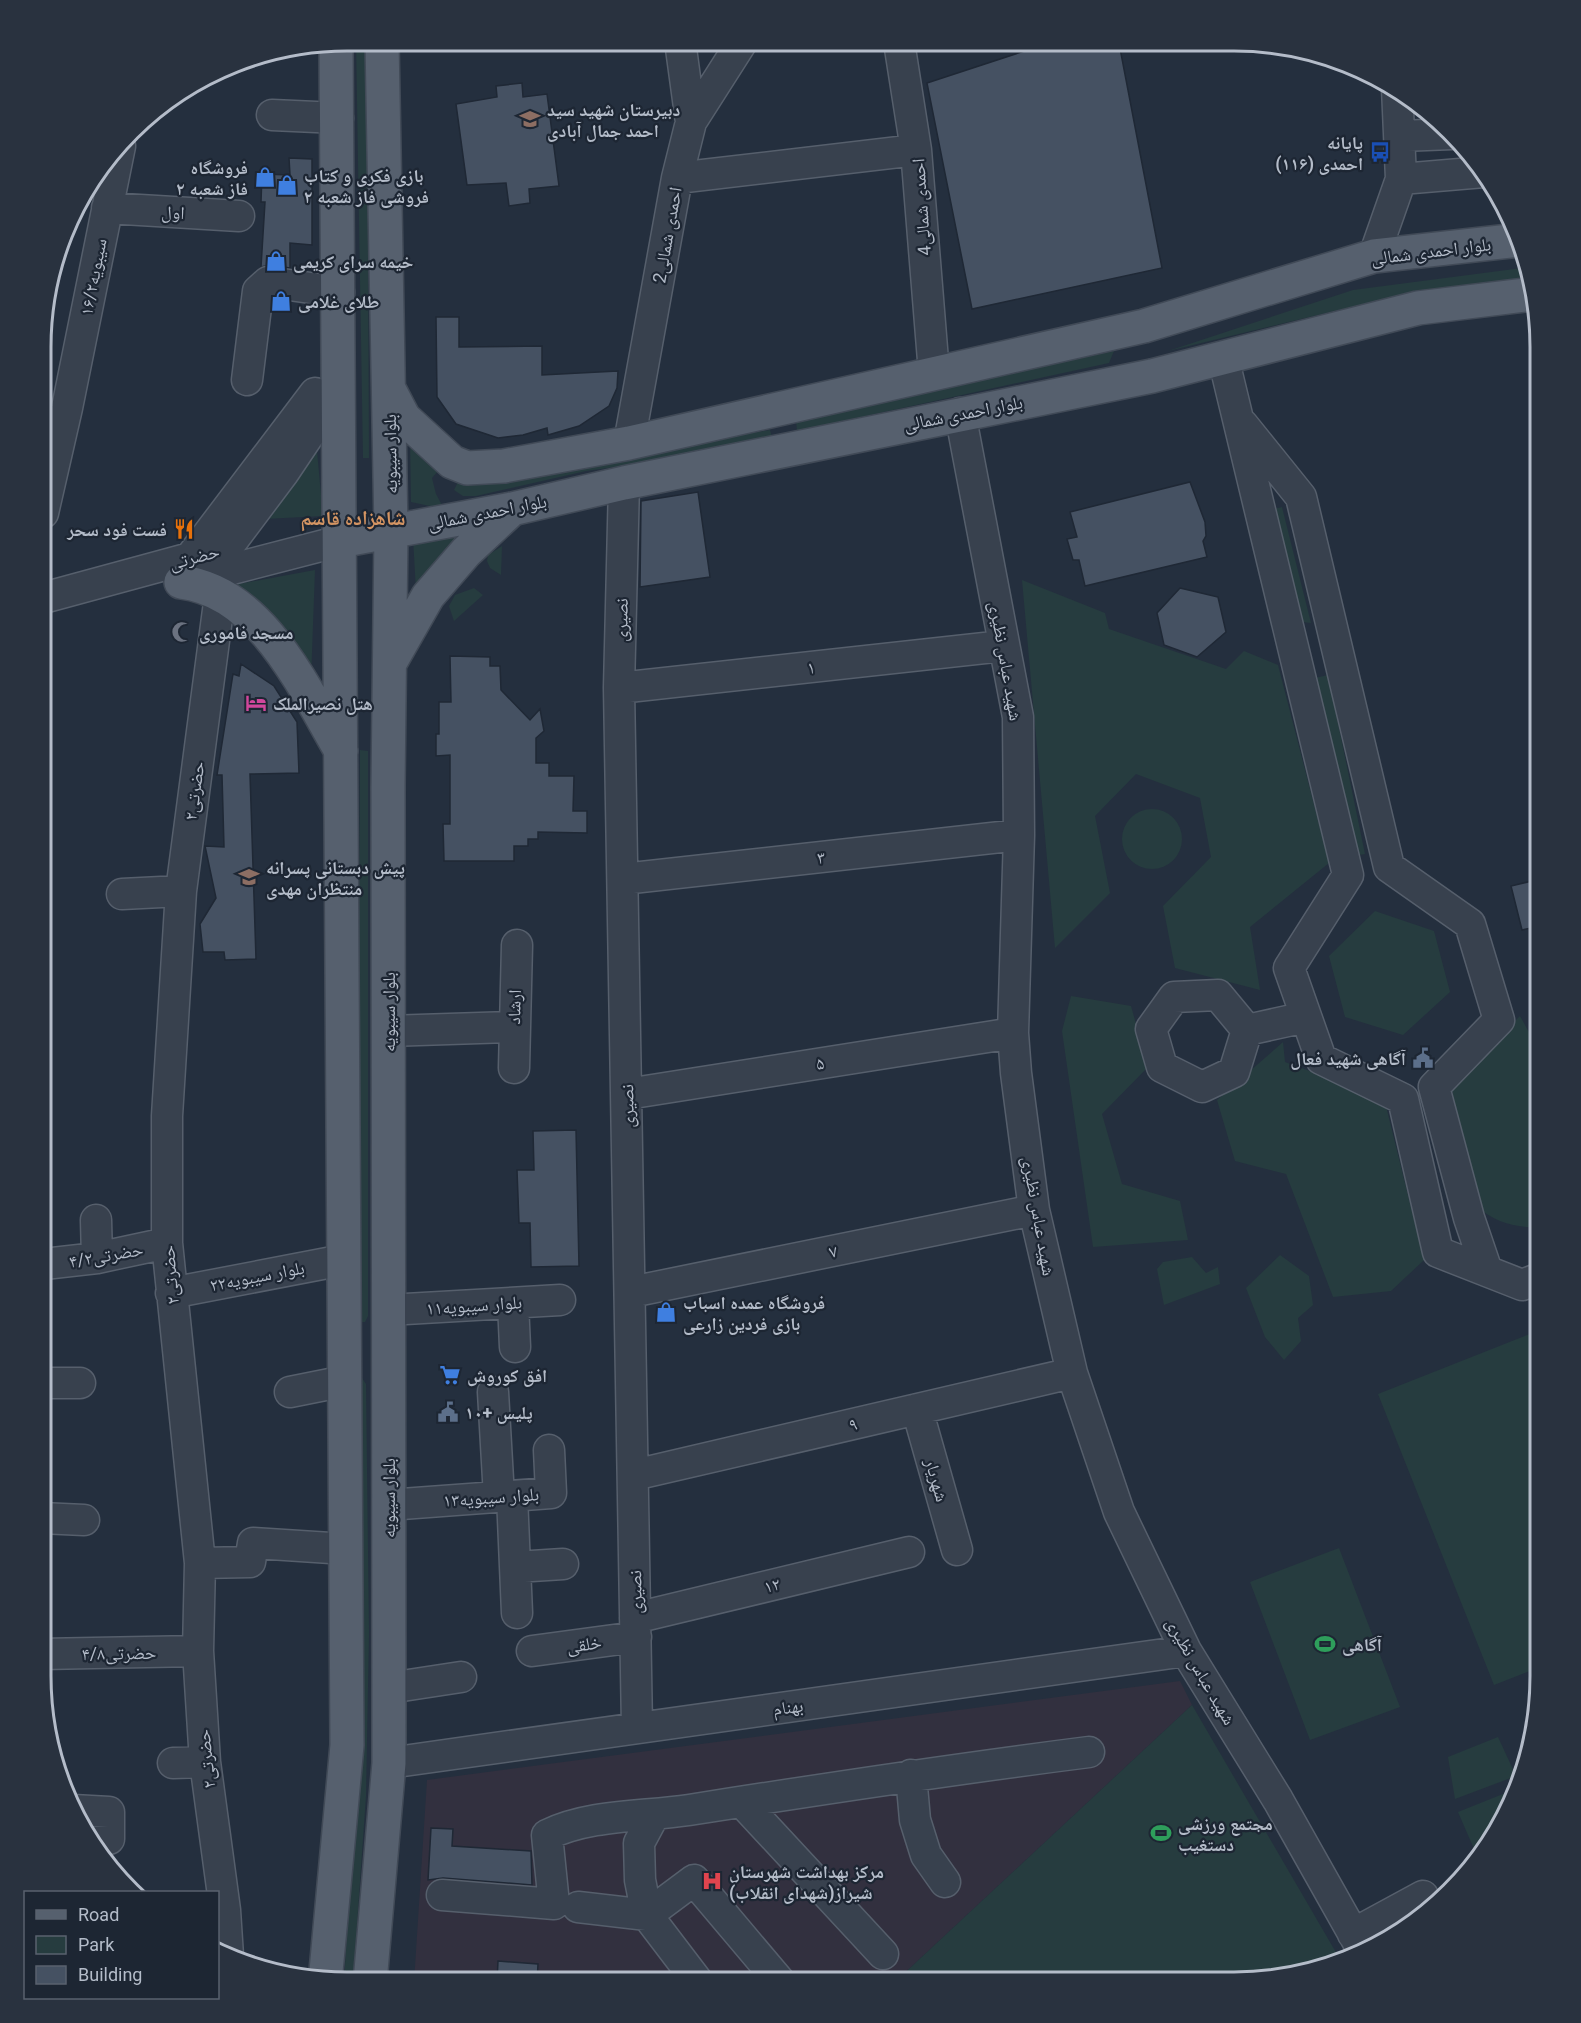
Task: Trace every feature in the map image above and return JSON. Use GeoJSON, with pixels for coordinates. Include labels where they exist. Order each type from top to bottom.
{"type":"FeatureCollection","features":[{"type":"Feature","properties":{"kind":"main road","name":"بلوار سیبویه"},"geometry":{"type":"LineString","coordinates":[[371,1972],[389,1763],[388,1030],[391,531],[382,51]]}},
{"type":"Feature","properties":{"kind":"main road"},"geometry":{"type":"LineString","coordinates":[[326,1971],[347,1745],[336,52]]}},
{"type":"Feature","properties":{"kind":"main road","name":"بلوار احمدی شمالی"},"geometry":{"type":"LineString","coordinates":[[389,389],[404,418],[452,462],[467,468],[504,466],[629,443],[1144,326],[1374,256],[1510,241]]}},
{"type":"Feature","properties":{"kind":"main road","name":"بلوار احمدی شمالی"},"geometry":{"type":"LineString","coordinates":[[340,541],[512,509],[624,483],[960,413],[1152,376],[1418,308],[1525,295]]}},
{"type":"Feature","properties":{"kind":"main road"},"geometry":{"type":"LineString","coordinates":[[1144,326],[1152,376]]}},
{"type":"Feature","properties":{"kind":"main road"},"geometry":{"type":"LineString","coordinates":[[389,665],[428,596],[466,552],[512,509]]}},
{"type":"Feature","properties":{"kind":"main road"},"geometry":{"type":"LineString","coordinates":[[185,570],[201,585],[220,595],[264,630],[294,672],[342,752]]}},
{"type":"Feature","properties":{"kind":"main road"},"geometry":{"type":"LineString","coordinates":[[345,1344],[388,1326]]}},
{"type":"Feature","properties":{"kind":"street"},"geometry":{"type":"LineString","coordinates":[[681,51],[691,122]]}},
{"type":"Feature","properties":{"kind":"street","name":"2احمدی شمالی"},"geometry":{"type":"LineString","coordinates":[[629,443],[677,178],[691,122],[736,51]]}},
{"type":"Feature","properties":{"kind":"street","name":"4احمدی شمالی"},"geometry":{"type":"LineString","coordinates":[[900,51],[916,150],[934,374]]}},
{"type":"Feature","properties":{"kind":"street"},"geometry":{"type":"LineString","coordinates":[[1374,256],[1401,179],[1403,104]]}},
{"type":"Feature","properties":{"kind":"street"},"geometry":{"type":"LineString","coordinates":[[272,115],[338,118]]}},
{"type":"Feature","properties":{"kind":"street"},"geometry":{"type":"LineString","coordinates":[[1401,136],[1439,134]]}},
{"type":"Feature","properties":{"kind":"street"},"geometry":{"type":"LineString","coordinates":[[677,178],[916,150]]}},
{"type":"Feature","properties":{"kind":"street","name":"سیبویه۱۶/۲"},"geometry":{"type":"LineString","coordinates":[[51,478],[117,161]]}},
{"type":"Feature","properties":{"kind":"street"},"geometry":{"type":"LineString","coordinates":[[1401,179],[1473,173]]}},
{"type":"Feature","properties":{"kind":"street","name":"اول"},"geometry":{"type":"LineString","coordinates":[[107,208],[239,216]]}},
{"type":"Feature","properties":{"kind":"street"},"geometry":{"type":"LineString","coordinates":[[246,380],[258,291],[262,285],[268,282],[339,292]]}},
{"type":"Feature","properties":{"kind":"street"},"geometry":{"type":"LineString","coordinates":[[1223,357],[1348,875],[1290,968],[1306,1017],[1321,1059],[1403,1099],[1438,1252],[1522,1285],[1530,1282]]}},
{"type":"Feature","properties":{"kind":"street"},"geometry":{"type":"LineString","coordinates":[[185,570],[339,376]]}},
{"type":"Feature","properties":{"kind":"street","name":"شهید عباس نظیری"},"geometry":{"type":"LineString","coordinates":[[960,413],[1018,717],[1019,835],[1013,1032],[1034,1210],[1072,1373],[1119,1512],[1186,1651],[1278,1800],[1358,1943]]}},
{"type":"Feature","properties":{"kind":"street"},"geometry":{"type":"LineString","coordinates":[[1238,418],[1302,497],[1389,867],[1470,924],[1499,1020],[1434,1087],[1469,1218],[1488,1271]]}},
{"type":"Feature","properties":{"kind":"street","name":"نصیری"},"geometry":{"type":"LineString","coordinates":[[624,483],[619,688],[637,1728]]}},
{"type":"Feature","properties":{"kind":"street","name":"حضرتی"},"geometry":{"type":"LineString","coordinates":[[51,596],[340,541]]}},
{"type":"Feature","properties":{"kind":"street","name":"حضرتی"},"geometry":{"type":"LineString","coordinates":[[51,615],[185,570]]}},
{"type":"Feature","properties":{"kind":"street","name":"حضرتی۲"},"geometry":{"type":"LineString","coordinates":[[220,595],[181,891],[167,1116],[167,1243],[200,1563],[198,1652],[205,1762],[225,1910],[227,1946]]}},
{"type":"Feature","properties":{"kind":"street"},"geometry":{"type":"LineString","coordinates":[[1284,611],[1291,624],[1300,633],[1313,636],[1323,625],[1328,610]]}},
{"type":"Feature","properties":{"kind":"street","name":"۱"},"geometry":{"type":"LineString","coordinates":[[619,688],[1003,646]]}},
{"type":"Feature","properties":{"kind":"street"},"geometry":{"type":"LineString","coordinates":[[1303,688],[1308,671],[1315,663],[1322,661],[1333,668],[1348,695]]}},
{"type":"Feature","properties":{"kind":"street","name":"۳"},"geometry":{"type":"LineString","coordinates":[[623,879],[1019,835]]}},
{"type":"Feature","properties":{"kind":"street"},"geometry":{"type":"LineString","coordinates":[[122,894],[181,891]]}},
{"type":"Feature","properties":{"kind":"street","name":"ارشاد"},"geometry":{"type":"LineString","coordinates":[[514,1068],[516,945]]}},
{"type":"Feature","properties":{"kind":"street"},"geometry":{"type":"LineString","coordinates":[[1247,1030],[1306,1017]]}},
{"type":"Feature","properties":{"kind":"street"},"geometry":{"type":"LineString","coordinates":[[388,1030],[513,1027]]}},
{"type":"Feature","properties":{"kind":"street","name":"۵"},"geometry":{"type":"LineString","coordinates":[[627,1094],[1013,1032]]}},
{"type":"Feature","properties":{"kind":"street","name":"۷"},"geometry":{"type":"LineString","coordinates":[[631,1292],[1034,1210]]}},
{"type":"Feature","properties":{"kind":"street"},"geometry":{"type":"LineString","coordinates":[[96,1220],[97,1258]]}},
{"type":"Feature","properties":{"kind":"street","name":"حضرتی۴/۲"},"geometry":{"type":"LineString","coordinates":[[51,1263],[97,1258],[167,1243]]}},
{"type":"Feature","properties":{"kind":"street","name":"بلوار سیبویه۲۲"},"geometry":{"type":"LineString","coordinates":[[171,1293],[343,1260]]}},
{"type":"Feature","properties":{"kind":"street","name":"بلوار سیبویه۱۱"},"geometry":{"type":"LineString","coordinates":[[388,1326],[513,1303],[560,1300]]}},
{"type":"Feature","properties":{"kind":"street"},"geometry":{"type":"LineString","coordinates":[[513,1303],[515,1347]]}},
{"type":"Feature","properties":{"kind":"street","name":"۹"},"geometry":{"type":"LineString","coordinates":[[634,1474],[1072,1373]]}},
{"type":"Feature","properties":{"kind":"street"},"geometry":{"type":"LineString","coordinates":[[290,1392],[345,1381]]}},
{"type":"Feature","properties":{"kind":"street"},"geometry":{"type":"LineString","coordinates":[[51,1383],[80,1383]]}},
{"type":"Feature","properties":{"kind":"street"},"geometry":{"type":"LineString","coordinates":[[493,1392],[516,1567],[517,1613]]}},
{"type":"Feature","properties":{"kind":"street","name":"شهریار"},"geometry":{"type":"LineString","coordinates":[[917,1409],[957,1550]]}},
{"type":"Feature","properties":{"kind":"street","name":"بلوار سیبویه۱۳"},"geometry":{"type":"LineString","coordinates":[[388,1505],[551,1493],[549,1450]]}},
{"type":"Feature","properties":{"kind":"street"},"geometry":{"type":"LineString","coordinates":[[51,1518],[84,1520]]}},
{"type":"Feature","properties":{"kind":"street"},"geometry":{"type":"LineString","coordinates":[[200,1563],[250,1562],[253,1543],[346,1548]]}},
{"type":"Feature","properties":{"kind":"street","name":"۱۲"},"geometry":{"type":"LineString","coordinates":[[635,1628],[909,1552]]}},
{"type":"Feature","properties":{"kind":"street"},"geometry":{"type":"LineString","coordinates":[[516,1567],[563,1564]]}},
{"type":"Feature","properties":{"kind":"street","name":"خلقی"},"geometry":{"type":"LineString","coordinates":[[532,1651],[635,1628]]}},
{"type":"Feature","properties":{"kind":"street","name":"بهنام"},"geometry":{"type":"LineString","coordinates":[[389,1763],[1186,1651]]}},
{"type":"Feature","properties":{"kind":"street","name":"حضرتی۴/۸"},"geometry":{"type":"LineString","coordinates":[[51,1654],[198,1652]]}},
{"type":"Feature","properties":{"kind":"street"},"geometry":{"type":"LineString","coordinates":[[389,1688],[461,1677]]}},
{"type":"Feature","properties":{"kind":"street"},"geometry":{"type":"LineString","coordinates":[[442,1894],[554,1904],[547,1835],[569,1824],[654,1815],[911,1775],[1089,1752]]}},
{"type":"Feature","properties":{"kind":"street"},"geometry":{"type":"LineString","coordinates":[[173,1763],[205,1762]]}},
{"type":"Feature","properties":{"kind":"street"},"geometry":{"type":"LineString","coordinates":[[911,1775],[915,1820],[926,1855],[945,1882]]}},
{"type":"Feature","properties":{"kind":"street"},"geometry":{"type":"LineString","coordinates":[[742,1802],[883,1954]]}},
{"type":"Feature","properties":{"kind":"street"},"geometry":{"type":"LineString","coordinates":[[84,1811],[109,1812],[109,1839]]}},
{"type":"Feature","properties":{"kind":"street"},"geometry":{"type":"LineString","coordinates":[[654,1815],[639,1843],[640,1880],[647,1915],[690,1972]]}},
{"type":"Feature","properties":{"kind":"street"},"geometry":{"type":"LineString","coordinates":[[578,1907],[647,1915],[694,1880],[772,1972]]}},
{"type":"Feature","properties":{"kind":"street"},"geometry":{"type":"LineString","coordinates":[[1358,1943],[1423,1896]]}},
{"type":"Feature","properties":{"kind":"shaded area","name":"مرکز بهداشت شهرستان شیراز(شهدای انقلاب)"},"geometry":{"type":"Polygon","coordinates":[[[1180,1681],[1192,1705],[906,1972],[415,1972],[427,1780],[1180,1681]]]}},
{"type":"Feature","properties":{"kind":"green space"},"geometry":{"type":"Polygon","coordinates":[[[356,51],[367,51],[369,458],[363,458],[356,51]]]}},
{"type":"Feature","properties":{"kind":"green space"},"geometry":{"type":"Polygon","coordinates":[[[1519,268],[1523,283],[1343,309],[1168,351],[1353,290],[1519,268]]]}},
{"type":"Feature","properties":{"kind":"green space"},"geometry":{"type":"Polygon","coordinates":[[[1114,351],[1109,363],[797,431],[796,420],[1114,351]]]}},
{"type":"Feature","properties":{"kind":"green space"},"geometry":{"type":"Polygon","coordinates":[[[770,430],[772,437],[653,462],[586,471],[476,496],[463,496],[454,490],[459,480],[770,430]]]}},
{"type":"Feature","properties":{"kind":"green space"},"geometry":{"type":"Polygon","coordinates":[[[410,436],[445,463],[432,478],[436,494],[444,509],[411,502],[410,436]]]}},
{"type":"Feature","properties":{"kind":"green space"},"geometry":{"type":"Polygon","coordinates":[[[317,451],[323,516],[264,519],[317,451]]]}},
{"type":"Feature","properties":{"kind":"green space"},"geometry":{"type":"Polygon","coordinates":[[[1282,507],[1311,623],[1302,622],[1274,509],[1282,507]]]}},
{"type":"Feature","properties":{"kind":"green space"},"geometry":{"type":"Polygon","coordinates":[[[465,527],[416,591],[413,538],[465,527]]]}},
{"type":"Feature","properties":{"kind":"green space"},"geometry":{"type":"Polygon","coordinates":[[[502,546],[501,575],[490,568],[487,561],[488,555],[502,546]]]}},
{"type":"Feature","properties":{"kind":"green space"},"geometry":{"type":"Polygon","coordinates":[[[315,570],[311,680],[233,585],[315,570]]]}},
{"type":"Feature","properties":{"kind":"green space"},"geometry":{"type":"Polygon","coordinates":[[[1022,580],[1105,613],[1109,629],[1226,669],[1244,651],[1278,665],[1329,863],[1250,927],[1260,990],[1175,968],[1163,906],[1211,857],[1200,798],[1136,774],[1095,816],[1110,893],[1055,948],[1022,580]]]}},
{"type":"Feature","properties":{"kind":"green space"},"geometry":{"type":"Polygon","coordinates":[[[474,588],[483,595],[454,621],[449,606],[455,595],[474,588]]]}},
{"type":"Feature","properties":{"kind":"green space"},"geometry":{"type":"Polygon","coordinates":[[[1328,675],[1365,854],[1353,856],[1315,678],[1328,675]]]}},
{"type":"Feature","properties":{"kind":"green space"},"geometry":{"type":"Polygon","coordinates":[[[360,750],[368,751],[368,1316],[365,1322],[360,1322],[357,1316],[360,750]]]}},
{"type":"Feature","properties":{"kind":"green space"},"geometry":{"type":"Polygon","coordinates":[[[1146,809],[1158,809],[1169,814],[1177,822],[1182,839],[1180,851],[1169,864],[1158,869],[1146,869],[1135,864],[1127,856],[1122,845],[1122,833],[1127,822],[1135,814],[1146,809]]]}},
{"type":"Feature","properties":{"kind":"green space"},"geometry":{"type":"Polygon","coordinates":[[[1375,911],[1434,931],[1450,992],[1403,1035],[1345,1017],[1329,956],[1375,911]]]}},
{"type":"Feature","properties":{"kind":"green space"},"geometry":{"type":"Polygon","coordinates":[[[1071,996],[1131,1006],[1148,1067],[1102,1114],[1122,1184],[1180,1201],[1188,1240],[1093,1247],[1062,1031],[1071,996]]]}},
{"type":"Feature","properties":{"kind":"green space"},"geometry":{"type":"Polygon","coordinates":[[[1520,1016],[1530,1034],[1530,1227],[1505,1223],[1475,1205],[1451,1085],[1520,1016]]]}},
{"type":"Feature","properties":{"kind":"green space"},"geometry":{"type":"Polygon","coordinates":[[[1283,1042],[1285,1062],[1384,1098],[1424,1260],[1391,1291],[1333,1297],[1286,1174],[1235,1161],[1217,1100],[1283,1042]]]}},
{"type":"Feature","properties":{"kind":"green space"},"geometry":{"type":"Polygon","coordinates":[[[1280,1255],[1309,1276],[1313,1305],[1298,1318],[1301,1341],[1284,1360],[1265,1337],[1246,1288],[1280,1255]]]}},
{"type":"Feature","properties":{"kind":"green space"},"geometry":{"type":"Polygon","coordinates":[[[1192,1257],[1206,1273],[1218,1267],[1220,1284],[1164,1305],[1157,1269],[1163,1262],[1192,1257]]]}},
{"type":"Feature","properties":{"kind":"green space"},"geometry":{"type":"Polygon","coordinates":[[[1530,1334],[1530,1671],[1494,1685],[1378,1394],[1530,1334]]]}},
{"type":"Feature","properties":{"kind":"green space"},"geometry":{"type":"Polygon","coordinates":[[[362,1378],[366,1384],[369,1633],[366,1796],[354,1972],[347,1972],[345,1972],[358,1759],[358,1381],[362,1378]]]}},
{"type":"Feature","properties":{"kind":"green space","name":"آگاهی"},"geometry":{"type":"Polygon","coordinates":[[[1339,1548],[1400,1707],[1310,1740],[1250,1582],[1339,1548]]]}},
{"type":"Feature","properties":{"kind":"green space","name":"مجتمع ورزشی دستغیب"},"geometry":{"type":"Polygon","coordinates":[[[1192,1705],[1336,1953],[1292,1966],[1234,1972],[906,1972],[1192,1705]]]}},
{"type":"Feature","properties":{"kind":"green space"},"geometry":{"type":"Polygon","coordinates":[[[1498,1737],[1514,1771],[1511,1778],[1455,1799],[1448,1757],[1498,1737]]]}},
{"type":"Feature","properties":{"kind":"green space"},"geometry":{"type":"Polygon","coordinates":[[[1505,1793],[1474,1849],[1458,1812],[1505,1793]]]}},
{"type":"Feature","properties":{"kind":"building"},"geometry":{"type":"Polygon","coordinates":[[[1025,51],[1121,51],[1162,268],[972,309],[927,83],[1025,51]]]}},
{"type":"Feature","properties":{"kind":"building"},"geometry":{"type":"Polygon","coordinates":[[[522,83],[523,97],[547,94],[559,186],[529,189],[530,203],[509,206],[506,183],[467,185],[456,104],[497,97],[496,86],[522,83]]]}},
{"type":"Feature","properties":{"kind":"building"},"geometry":{"type":"Polygon","coordinates":[[[289,158],[312,159],[312,245],[290,243],[290,268],[270,265],[261,267],[265,202],[261,202],[262,174],[290,175],[289,158]]]}},
{"type":"Feature","properties":{"kind":"building"},"geometry":{"type":"Polygon","coordinates":[[[436,317],[459,317],[459,347],[542,346],[542,375],[618,371],[617,388],[609,406],[579,426],[548,435],[547,428],[523,435],[498,438],[456,424],[437,397],[436,317]]]}},
{"type":"Feature","properties":{"kind":"building"},"geometry":{"type":"Polygon","coordinates":[[[1190,482],[1205,522],[1206,536],[1203,541],[1207,557],[1085,586],[1079,560],[1073,560],[1067,539],[1077,537],[1070,512],[1190,482]]]}},
{"type":"Feature","properties":{"kind":"building"},"geometry":{"type":"Polygon","coordinates":[[[698,492],[710,577],[640,587],[641,501],[698,492]]]}},
{"type":"Feature","properties":{"kind":"building"},"geometry":{"type":"Polygon","coordinates":[[[1180,588],[1218,597],[1226,632],[1197,657],[1164,645],[1157,613],[1180,588]]]}},
{"type":"Feature","properties":{"kind":"building"},"geometry":{"type":"Polygon","coordinates":[[[450,656],[490,657],[490,666],[500,666],[501,690],[530,720],[540,709],[544,731],[536,738],[536,763],[549,763],[549,776],[574,776],[573,811],[587,811],[587,833],[538,832],[538,839],[528,839],[528,846],[514,846],[514,861],[444,861],[443,824],[450,824],[450,755],[436,756],[436,734],[439,734],[439,702],[451,702],[450,656]]]}},
{"type":"Feature","properties":{"kind":"building"},"geometry":{"type":"Polygon","coordinates":[[[241,664],[274,686],[297,722],[299,773],[250,774],[256,959],[225,960],[224,952],[203,952],[200,924],[216,898],[205,846],[224,847],[222,775],[217,775],[233,674],[239,676],[241,664]]]}},
{"type":"Feature","properties":{"kind":"building"},"geometry":{"type":"Polygon","coordinates":[[[1530,881],[1530,928],[1522,930],[1511,886],[1530,881]]]}},
{"type":"Feature","properties":{"kind":"building"},"geometry":{"type":"Polygon","coordinates":[[[576,1130],[579,1266],[531,1267],[530,1223],[519,1223],[517,1170],[534,1170],[533,1131],[576,1130]]]}},
{"type":"Feature","properties":{"kind":"building"},"geometry":{"type":"Polygon","coordinates":[[[431,1828],[453,1829],[452,1846],[531,1851],[532,1885],[443,1878],[428,1880],[431,1828]]]}},
{"type":"Feature","properties":{"kind":"building"},"geometry":{"type":"Polygon","coordinates":[[[498,1961],[538,1964],[538,1972],[497,1972],[498,1961]]]}},
{"type":"Feature","properties":{"kind":"place","name":"دبیرستان شهید سید احمد جمال آبادی"},"geometry":{"type":"Point","coordinates":[530,119]}},
{"type":"Feature","properties":{"kind":"place","name":"پایانه احمدی (۱۱۶)"},"geometry":{"type":"Point","coordinates":[1380,152]}},
{"type":"Feature","properties":{"kind":"place","name":"فروشگاه فاز شعبه ۲"},"geometry":{"type":"Point","coordinates":[265,177]}},
{"type":"Feature","properties":{"kind":"place","name":"بازی فکری و کتاب فروشی فاز شعبه ۲"},"geometry":{"type":"Point","coordinates":[287,185]}},
{"type":"Feature","properties":{"kind":"place","name":"خیمه سرای کریمی"},"geometry":{"type":"Point","coordinates":[276,261]}},
{"type":"Feature","properties":{"kind":"place","name":"طلای غلامی"},"geometry":{"type":"Point","coordinates":[281,301]}},
{"type":"Feature","properties":{"kind":"place","name":"فست فود سحر"},"geometry":{"type":"Point","coordinates":[184,529]}},
{"type":"Feature","properties":{"kind":"place","name":"مسجد فاموری"},"geometry":{"type":"Point","coordinates":[182,632]}},
{"type":"Feature","properties":{"kind":"place","name":"هتل نصیرالملک"},"geometry":{"type":"Point","coordinates":[256,703]}},
{"type":"Feature","properties":{"kind":"place","name":"پیش دبستانی پسرانه منتظران مهدی"},"geometry":{"type":"Point","coordinates":[249,877]}},
{"type":"Feature","properties":{"kind":"place","name":"آگاهی شهید فعال"},"geometry":{"type":"Point","coordinates":[1423,1058]}},
{"type":"Feature","properties":{"kind":"place","name":"فروشگاه عمده اسباب بازی فردین زارعی"},"geometry":{"type":"Point","coordinates":[666,1312]}},
{"type":"Feature","properties":{"kind":"place","name":"افق کوروش"},"geometry":{"type":"Point","coordinates":[450,1375]}},
{"type":"Feature","properties":{"kind":"place","name":"پلیس +۱۰"},"geometry":{"type":"Point","coordinates":[448,1412]}},
{"type":"Feature","properties":{"kind":"place","name":"آگاهی"},"geometry":{"type":"Point","coordinates":[1325,1644]}},
{"type":"Feature","properties":{"kind":"place","name":"مجتمع ورزشی دستغیب"},"geometry":{"type":"Point","coordinates":[1161,1833]}},
{"type":"Feature","properties":{"kind":"place","name":"مرکز بهداشت شهرستان شیراز(شهدای انقلاب)"},"geometry":{"type":"Point","coordinates":[712,1881]}},
{"type":"Feature","properties":{"kind":"district","name":"شاهزاده قاسم"},"geometry":{"type":"Point","coordinates":[353,518]}}]}
